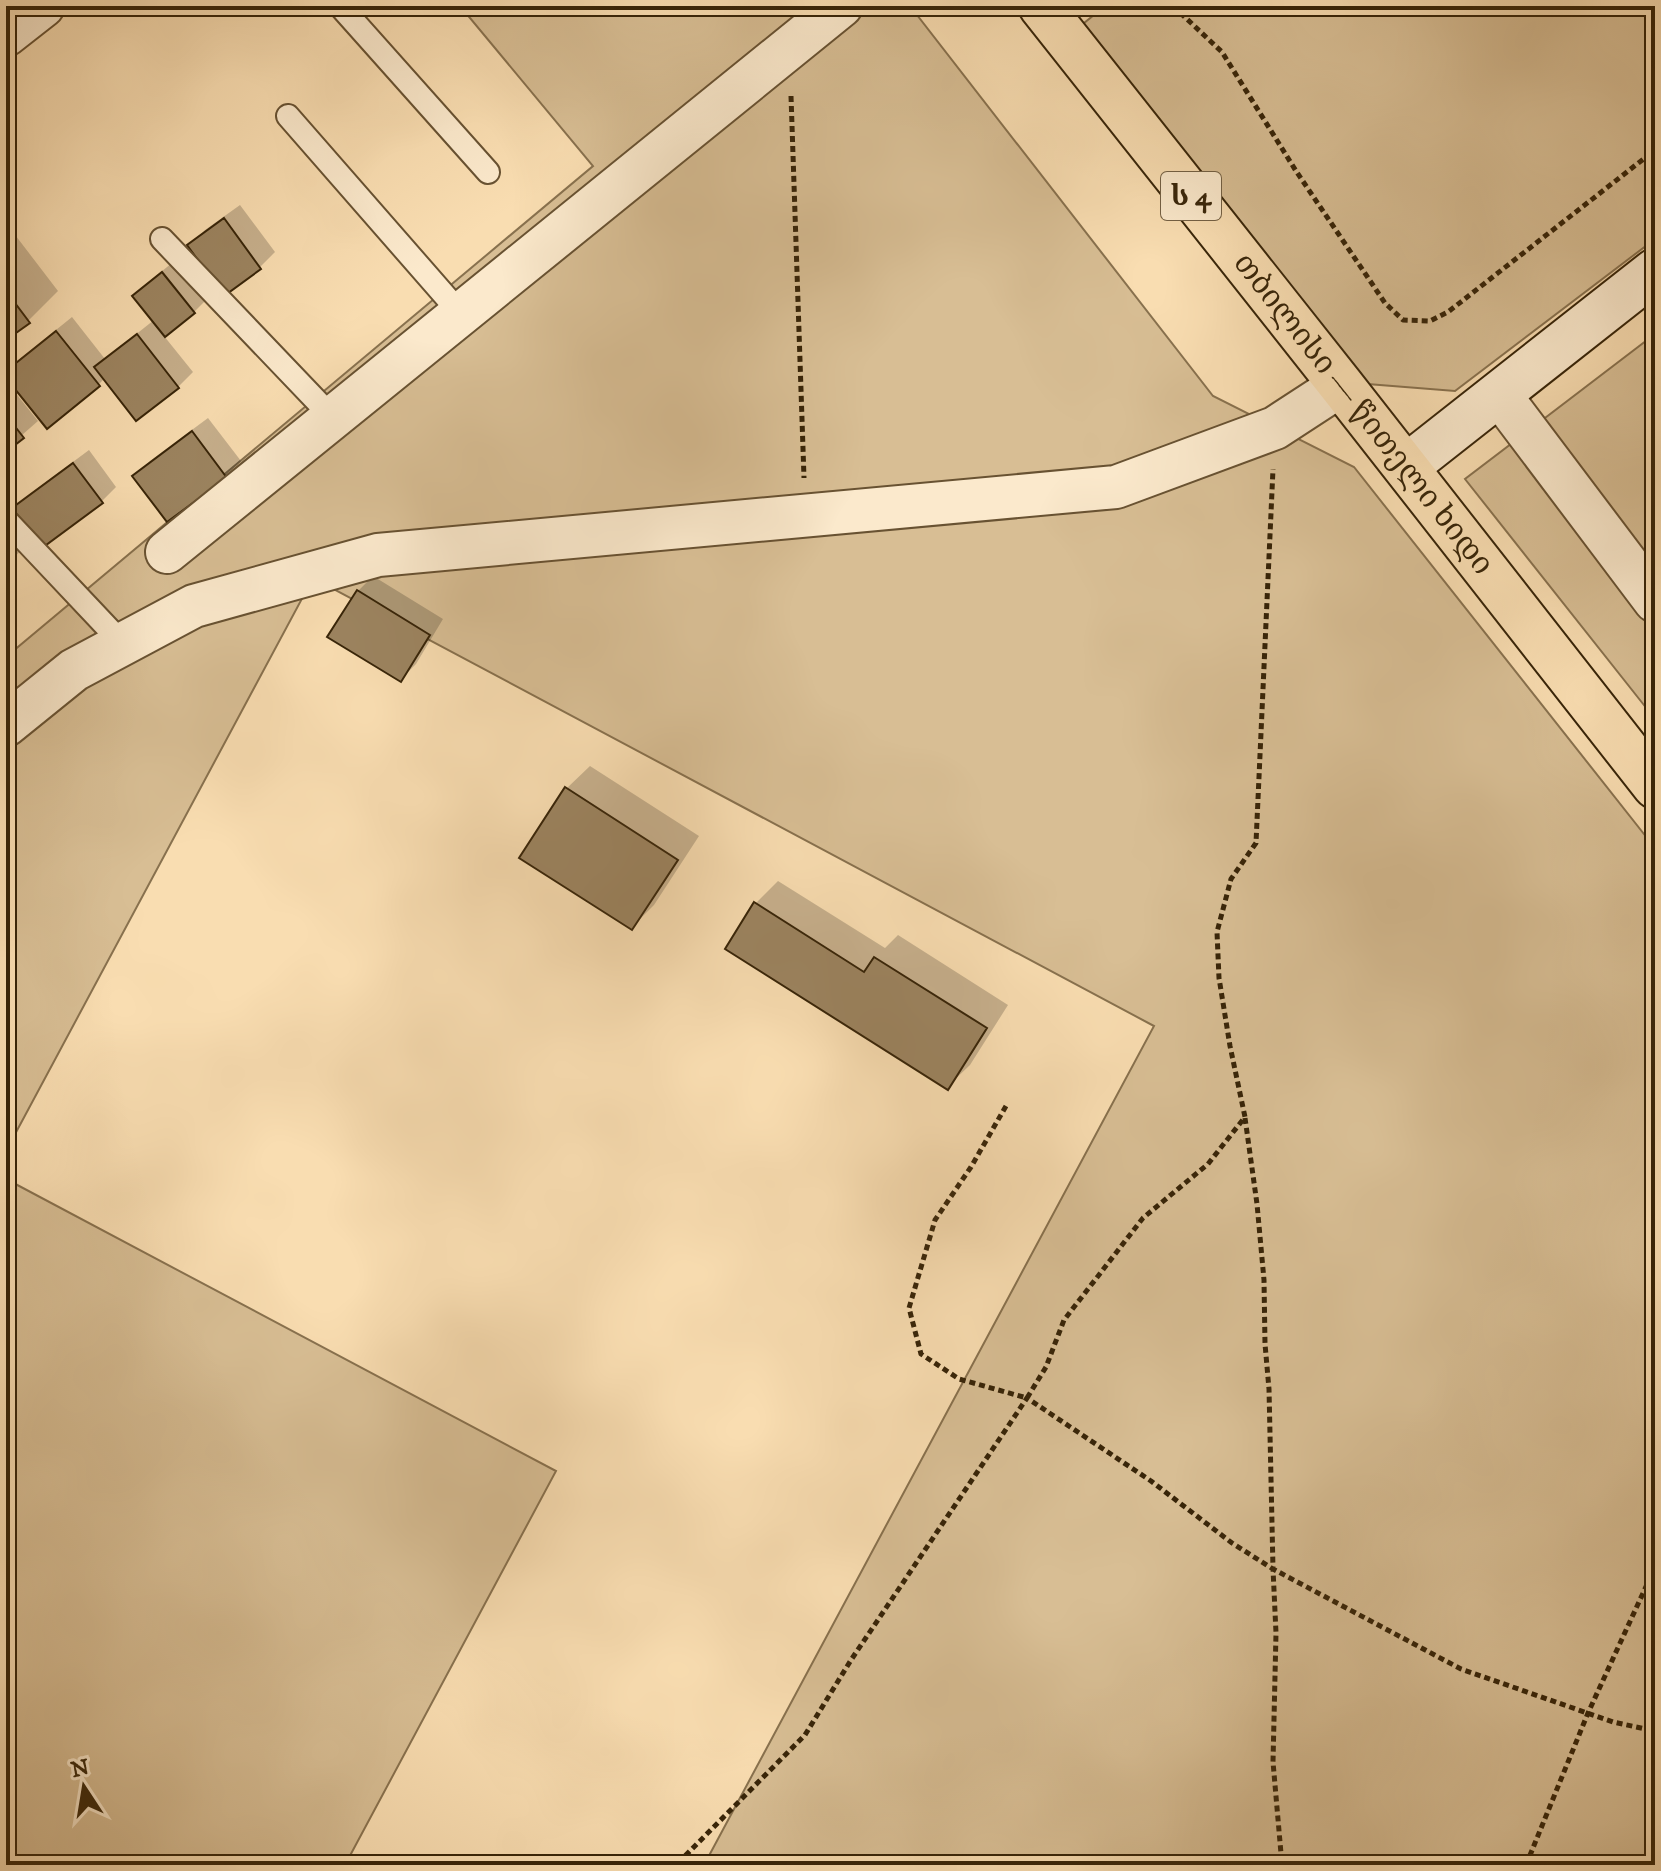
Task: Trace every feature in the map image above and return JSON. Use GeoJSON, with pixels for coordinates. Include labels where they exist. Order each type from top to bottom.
{"type":"FeatureCollection","features":[{"type":"Feature","properties":{"kind":"highway","name":"თბილისი — წითელი ხიდი"},"geometry":{"type":"LineString","coordinates":[[1041,6],[1655,786]]}},
{"type":"Feature","properties":{"kind":"street"},"geometry":{"type":"LineString","coordinates":[[6,35],[43,6]]}},
{"type":"Feature","properties":{"kind":"street"},"geometry":{"type":"LineString","coordinates":[[167,552],[841,6]]}},
{"type":"Feature","properties":{"kind":"street"},"geometry":{"type":"LineString","coordinates":[[1406,467],[1655,271]]}},
{"type":"Feature","properties":{"kind":"street"},"geometry":{"type":"LineString","coordinates":[[6,725],[74,670],[194,606],[378,555],[1116,487],[1275,428],[1341,385]]}},
{"type":"Feature","properties":{"kind":"street"},"geometry":{"type":"LineString","coordinates":[[1499,394],[1655,601]]}},
{"type":"Feature","properties":{"kind":"lane"},"geometry":{"type":"LineString","coordinates":[[340,6],[488,172]]}},
{"type":"Feature","properties":{"kind":"lane"},"geometry":{"type":"LineString","coordinates":[[288,116],[461,314]]}},
{"type":"Feature","properties":{"kind":"lane"},"geometry":{"type":"LineString","coordinates":[[162,239],[333,418]]}},
{"type":"Feature","properties":{"kind":"lane"},"geometry":{"type":"LineString","coordinates":[[6,520],[123,644]]}},
{"type":"Feature","properties":{"kind":"path"},"geometry":{"type":"LineString","coordinates":[[1173,6],[1222,52],[1296,171],[1376,290],[1403,320],[1430,321],[1448,312],[1655,150]]}},
{"type":"Feature","properties":{"kind":"path"},"geometry":{"type":"LineString","coordinates":[[789,48],[805,515]]}},
{"type":"Feature","properties":{"kind":"path"},"geometry":{"type":"LineString","coordinates":[[1275,428],[1256,843],[1231,879],[1217,932],[1219,978],[1245,1117],[1264,1280],[1276,1633],[1273,1762],[1282,1865]]}},
{"type":"Feature","properties":{"kind":"path"},"geometry":{"type":"LineString","coordinates":[[1006,1106],[971,1167],[935,1220],[909,1308],[921,1354],[959,1379],[1027,1398],[1151,1481],[1232,1543],[1273,1569],[1461,1669],[1613,1722],[1655,1731]]}},
{"type":"Feature","properties":{"kind":"path"},"geometry":{"type":"LineString","coordinates":[[683,1865],[684,1857],[805,1735],[851,1660],[1027,1398],[1046,1367],[1064,1320],[1143,1218],[1208,1164],[1245,1117]]}},
{"type":"Feature","properties":{"kind":"path"},"geometry":{"type":"LineString","coordinates":[[1526,1865],[1588,1713],[1655,1567]]}},
{"type":"Feature","properties":{"kind":"shaded area"},"geometry":{"type":"Polygon","coordinates":[[[460,6],[910,6],[1213,396],[1354,467],[1655,848],[1655,1865],[704,1865],[1154,1026],[313,578],[6,1151],[6,657],[593,166],[460,6]]]}},
{"type":"Feature","properties":{"kind":"shaded area"},"geometry":{"type":"Polygon","coordinates":[[[1105,6],[1655,6],[1655,239],[1455,391],[1355,383],[1078,28],[1105,6]]]}},
{"type":"Feature","properties":{"kind":"shaded area"},"geometry":{"type":"Polygon","coordinates":[[[1655,334],[1655,719],[1465,479],[1655,334]]]}},
{"type":"Feature","properties":{"kind":"shaded area"},"geometry":{"type":"Polygon","coordinates":[[[6,1179],[556,1471],[345,1865],[6,1865],[6,1179]]]}},
{"type":"Feature","properties":{"kind":"building"},"geometry":{"type":"Polygon","coordinates":[[[224,218],[261,269],[224,296],[187,245],[224,218]]]}},
{"type":"Feature","properties":{"kind":"building"},"geometry":{"type":"Polygon","coordinates":[[[162,272],[195,313],[165,337],[132,296],[162,272]]]}},
{"type":"Feature","properties":{"kind":"building"},"geometry":{"type":"Polygon","coordinates":[[[6,291],[30,323],[6,340],[6,291]]]}},
{"type":"Feature","properties":{"kind":"building"},"geometry":{"type":"Polygon","coordinates":[[[56,331],[100,386],[47,429],[6,378],[6,371],[56,331]]]}},
{"type":"Feature","properties":{"kind":"building"},"geometry":{"type":"Polygon","coordinates":[[[137,334],[179,388],[136,421],[94,367],[137,334]]]}},
{"type":"Feature","properties":{"kind":"building"},"geometry":{"type":"Polygon","coordinates":[[[6,415],[24,438],[6,452],[6,415]]]}},
{"type":"Feature","properties":{"kind":"building"},"geometry":{"type":"Polygon","coordinates":[[[192,431],[227,478],[167,522],[132,476],[192,431]]]}},
{"type":"Feature","properties":{"kind":"building"},"geometry":{"type":"Polygon","coordinates":[[[73,463],[103,503],[42,548],[12,508],[73,463]]]}},
{"type":"Feature","properties":{"kind":"building"},"geometry":{"type":"Polygon","coordinates":[[[357,590],[430,635],[401,682],[327,637],[357,590]]]}},
{"type":"Feature","properties":{"kind":"building"},"geometry":{"type":"Polygon","coordinates":[[[565,787],[678,860],[632,930],[519,858],[565,787]]]}},
{"type":"Feature","properties":{"kind":"building"},"geometry":{"type":"Polygon","coordinates":[[[754,902],[864,972],[874,957],[987,1028],[948,1090],[725,949],[754,902]]]}}]}
